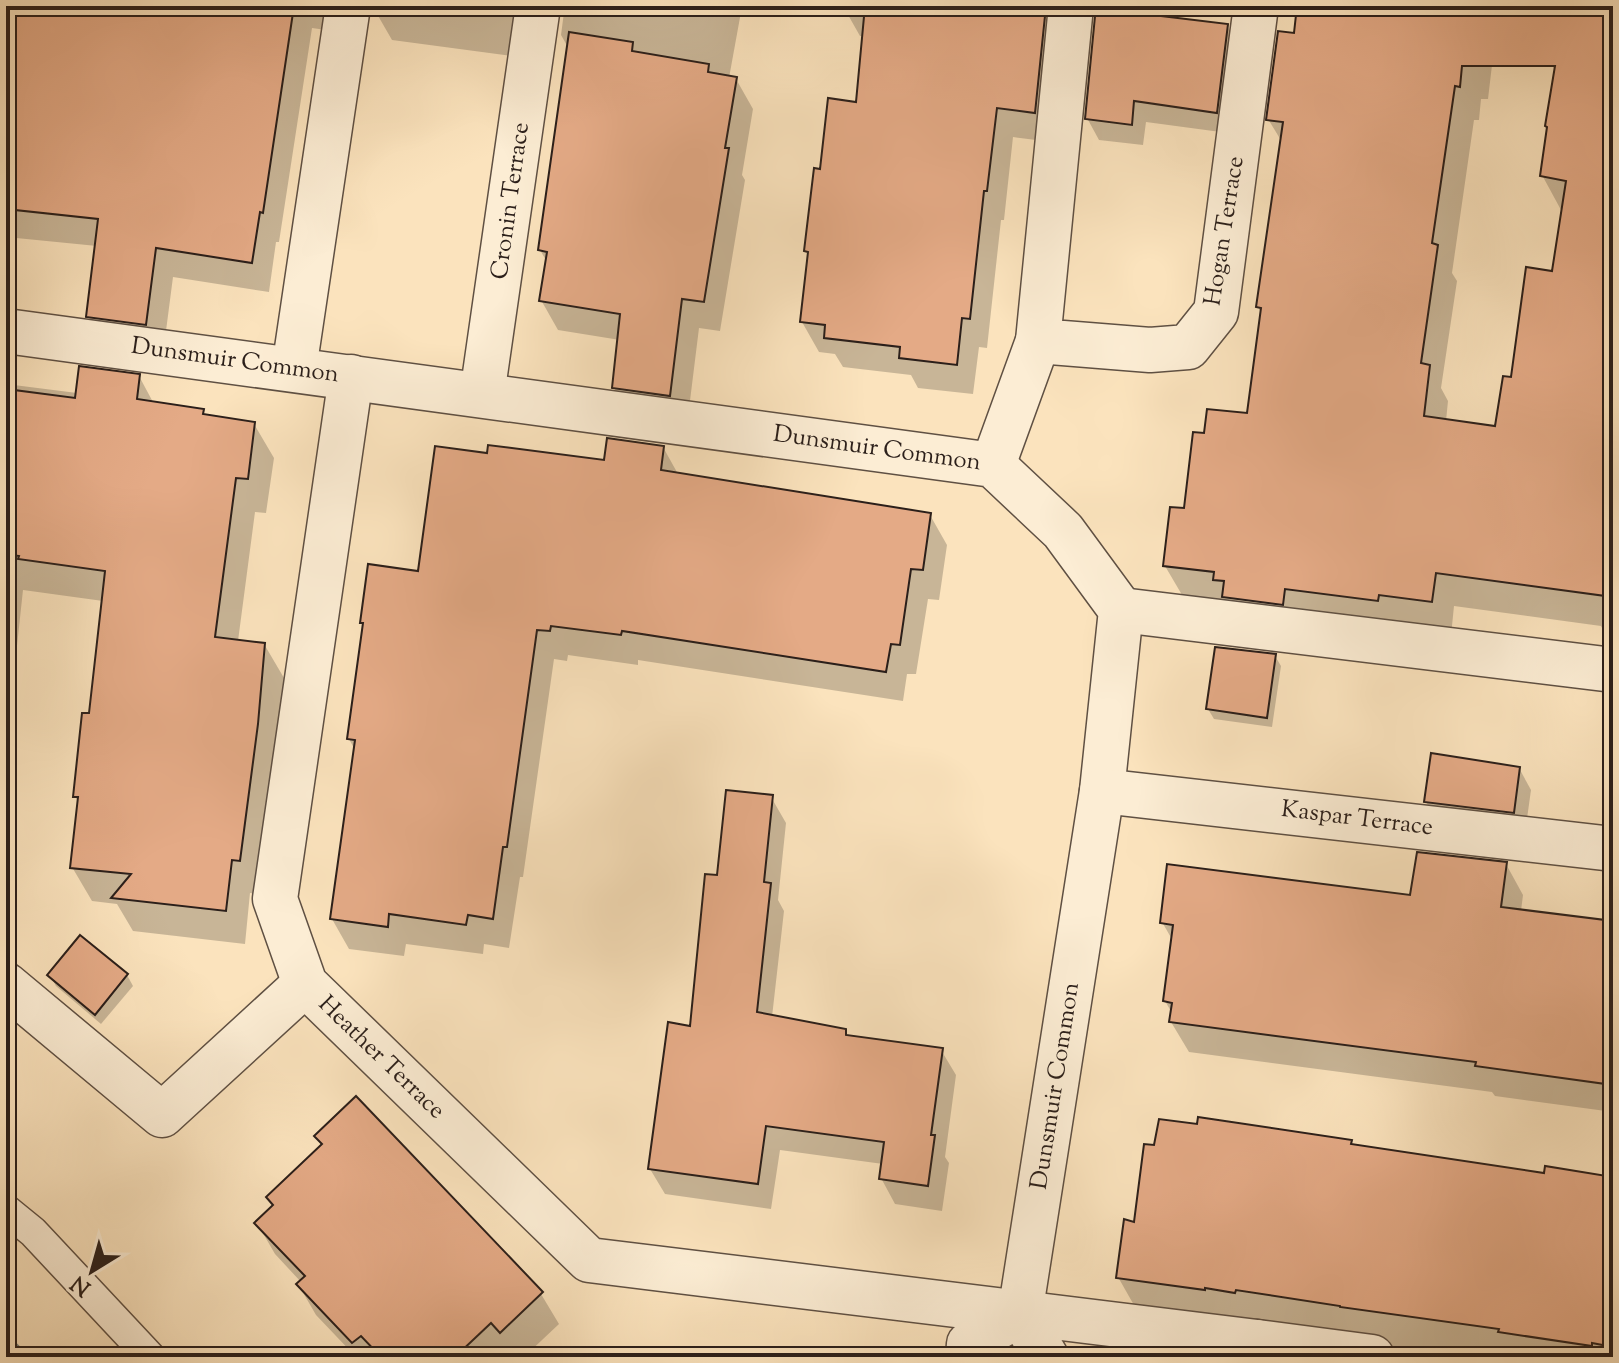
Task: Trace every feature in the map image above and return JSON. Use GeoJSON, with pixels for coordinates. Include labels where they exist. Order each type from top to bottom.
{"type":"FeatureCollection","features":[{"type":"Feature","properties":{"kind":"street"},"geometry":{"type":"LineString","coordinates":[[294,369],[348,6]]}},
{"type":"Feature","properties":{"kind":"street","name":"Cronin Terrace"},"geometry":{"type":"LineString","coordinates":[[482,395],[538,6]]}},
{"type":"Feature","properties":{"kind":"street"},"geometry":{"type":"LineString","coordinates":[[993,465],[1038,341],[1071,6]]}},
{"type":"Feature","properties":{"kind":"street","name":"Hogan Terrace"},"geometry":{"type":"LineString","coordinates":[[1038,341],[1150,350],[1188,347],[1216,312],[1256,6]]}},
{"type":"Feature","properties":{"kind":"street","name":"Dunsmuir Common"},"geometry":{"type":"LineString","coordinates":[[6,331],[993,465],[1063,531],[1121,610],[1102,791],[1020,1314]]}},
{"type":"Feature","properties":{"kind":"street","name":"Heather Terrace"},"geometry":{"type":"LineString","coordinates":[[351,377],[275,899],[305,984],[589,1260],[1020,1314],[1256,1349],[1372,1357]]}},
{"type":"Feature","properties":{"kind":"street"},"geometry":{"type":"LineString","coordinates":[[1121,610],[1613,670]]}},
{"type":"Feature","properties":{"kind":"street","name":"Kaspar Terrace"},"geometry":{"type":"LineString","coordinates":[[1102,791],[1613,849]]}},
{"type":"Feature","properties":{"kind":"street"},"geometry":{"type":"LineString","coordinates":[[6,985],[162,1115],[305,984]]}},
{"type":"Feature","properties":{"kind":"street"},"geometry":{"type":"LineString","coordinates":[[968,1357],[969,1344],[1020,1314],[1046,1357]]}},
{"type":"Feature","properties":{"kind":"lane"},"geometry":{"type":"LineString","coordinates":[[6,1210],[33,1232],[150,1357]]}},
{"type":"Feature","properties":{"kind":"building"},"geometry":{"type":"Polygon","coordinates":[[[6,6],[294,6],[263,213],[260,212],[252,263],[156,248],[146,325],[86,317],[98,219],[6,209],[6,6]]]}},
{"type":"Feature","properties":{"kind":"building"},"geometry":{"type":"Polygon","coordinates":[[[865,6],[1046,6],[1035,113],[997,108],[970,319],[962,318],[957,365],[899,358],[900,347],[824,338],[825,325],[800,322],[808,252],[804,251],[814,168],[820,169],[828,98],[856,102],[865,6]]]}},
{"type":"Feature","properties":{"kind":"building"},"geometry":{"type":"Polygon","coordinates":[[[1096,6],[1228,24],[1217,113],[1134,101],[1132,125],[1085,119],[1096,6]]]}},
{"type":"Feature","properties":{"kind":"building"},"geometry":{"type":"Polygon","coordinates":[[[1297,6],[1613,6],[1613,597],[1436,573],[1432,602],[1379,595],[1378,601],[1285,589],[1283,605],[1222,597],[1224,581],[1213,580],[1214,572],[1163,566],[1170,507],[1184,508],[1193,432],[1204,433],[1207,409],[1247,413],[1261,308],[1256,307],[1283,122],[1266,120],[1278,31],[1294,33],[1297,6]],[[1462,66],[1460,87],[1455,86],[1432,243],[1438,245],[1421,363],[1430,365],[1424,416],[1495,426],[1503,376],[1511,377],[1526,267],[1552,271],[1566,181],[1540,176],[1555,66],[1462,66]]]}},
{"type":"Feature","properties":{"kind":"building"},"geometry":{"type":"Polygon","coordinates":[[[569,32],[633,42],[632,51],[709,64],[708,72],[737,77],[704,302],[682,299],[670,396],[612,388],[620,314],[539,301],[547,252],[538,250],[569,32]]]}},
{"type":"Feature","properties":{"kind":"building"},"geometry":{"type":"Polygon","coordinates":[[[79,366],[140,374],[137,399],[204,409],[203,414],[255,422],[248,479],[236,478],[215,637],[265,643],[240,861],[232,860],[226,911],[111,898],[131,874],[70,868],[78,797],[73,797],[82,713],[89,713],[105,571],[18,559],[19,556],[6,554],[6,389],[75,398],[79,366]]]}},
{"type":"Feature","properties":{"kind":"building"},"geometry":{"type":"Polygon","coordinates":[[[607,438],[664,446],[661,470],[931,513],[923,570],[911,569],[900,645],[891,644],[886,672],[622,631],[621,635],[551,626],[550,631],[537,630],[507,847],[503,847],[493,919],[468,915],[466,925],[389,914],[388,927],[330,919],[355,740],[347,739],[368,564],[418,571],[435,446],[487,453],[488,445],[604,460],[607,438]]]}},
{"type":"Feature","properties":{"kind":"building"},"geometry":{"type":"Polygon","coordinates":[[[1215,647],[1276,654],[1267,718],[1206,709],[1215,647]]]}},
{"type":"Feature","properties":{"kind":"building"},"geometry":{"type":"Polygon","coordinates":[[[1431,753],[1520,767],[1514,813],[1424,802],[1431,753]]]}},
{"type":"Feature","properties":{"kind":"building"},"geometry":{"type":"Polygon","coordinates":[[[726,790],[773,795],[764,882],[771,883],[757,1012],[846,1029],[846,1035],[943,1048],[931,1135],[935,1135],[928,1186],[879,1179],[884,1142],[766,1126],[758,1184],[648,1169],[668,1022],[690,1026],[705,874],[717,875],[726,790]]]}},
{"type":"Feature","properties":{"kind":"building"},"geometry":{"type":"Polygon","coordinates":[[[1417,852],[1507,862],[1501,907],[1613,921],[1613,1085],[1475,1066],[1476,1062],[1169,1022],[1172,1003],[1163,1001],[1173,925],[1160,923],[1167,864],[1410,895],[1417,852]]]}},
{"type":"Feature","properties":{"kind":"building"},"geometry":{"type":"Polygon","coordinates":[[[80,935],[128,974],[95,1015],[47,975],[80,935]]]}},
{"type":"Feature","properties":{"kind":"building"},"geometry":{"type":"Polygon","coordinates":[[[356,1096],[543,1292],[500,1333],[491,1323],[455,1357],[381,1357],[361,1336],[352,1343],[296,1284],[305,1276],[254,1223],[273,1205],[266,1197],[322,1144],[314,1136],[356,1096]]]}},
{"type":"Feature","properties":{"kind":"building"},"geometry":{"type":"Polygon","coordinates":[[[1198,1117],[1544,1173],[1545,1166],[1613,1177],[1613,1347],[1236,1290],[1235,1293],[1205,1290],[1116,1278],[1124,1219],[1134,1222],[1144,1144],[1154,1145],[1159,1119],[1197,1124],[1198,1117]]]}},
{"type":"Feature","properties":{"kind":"waterway"},"geometry":{"type":"LineString","coordinates":[[6,1345],[18,1357]]}}]}
